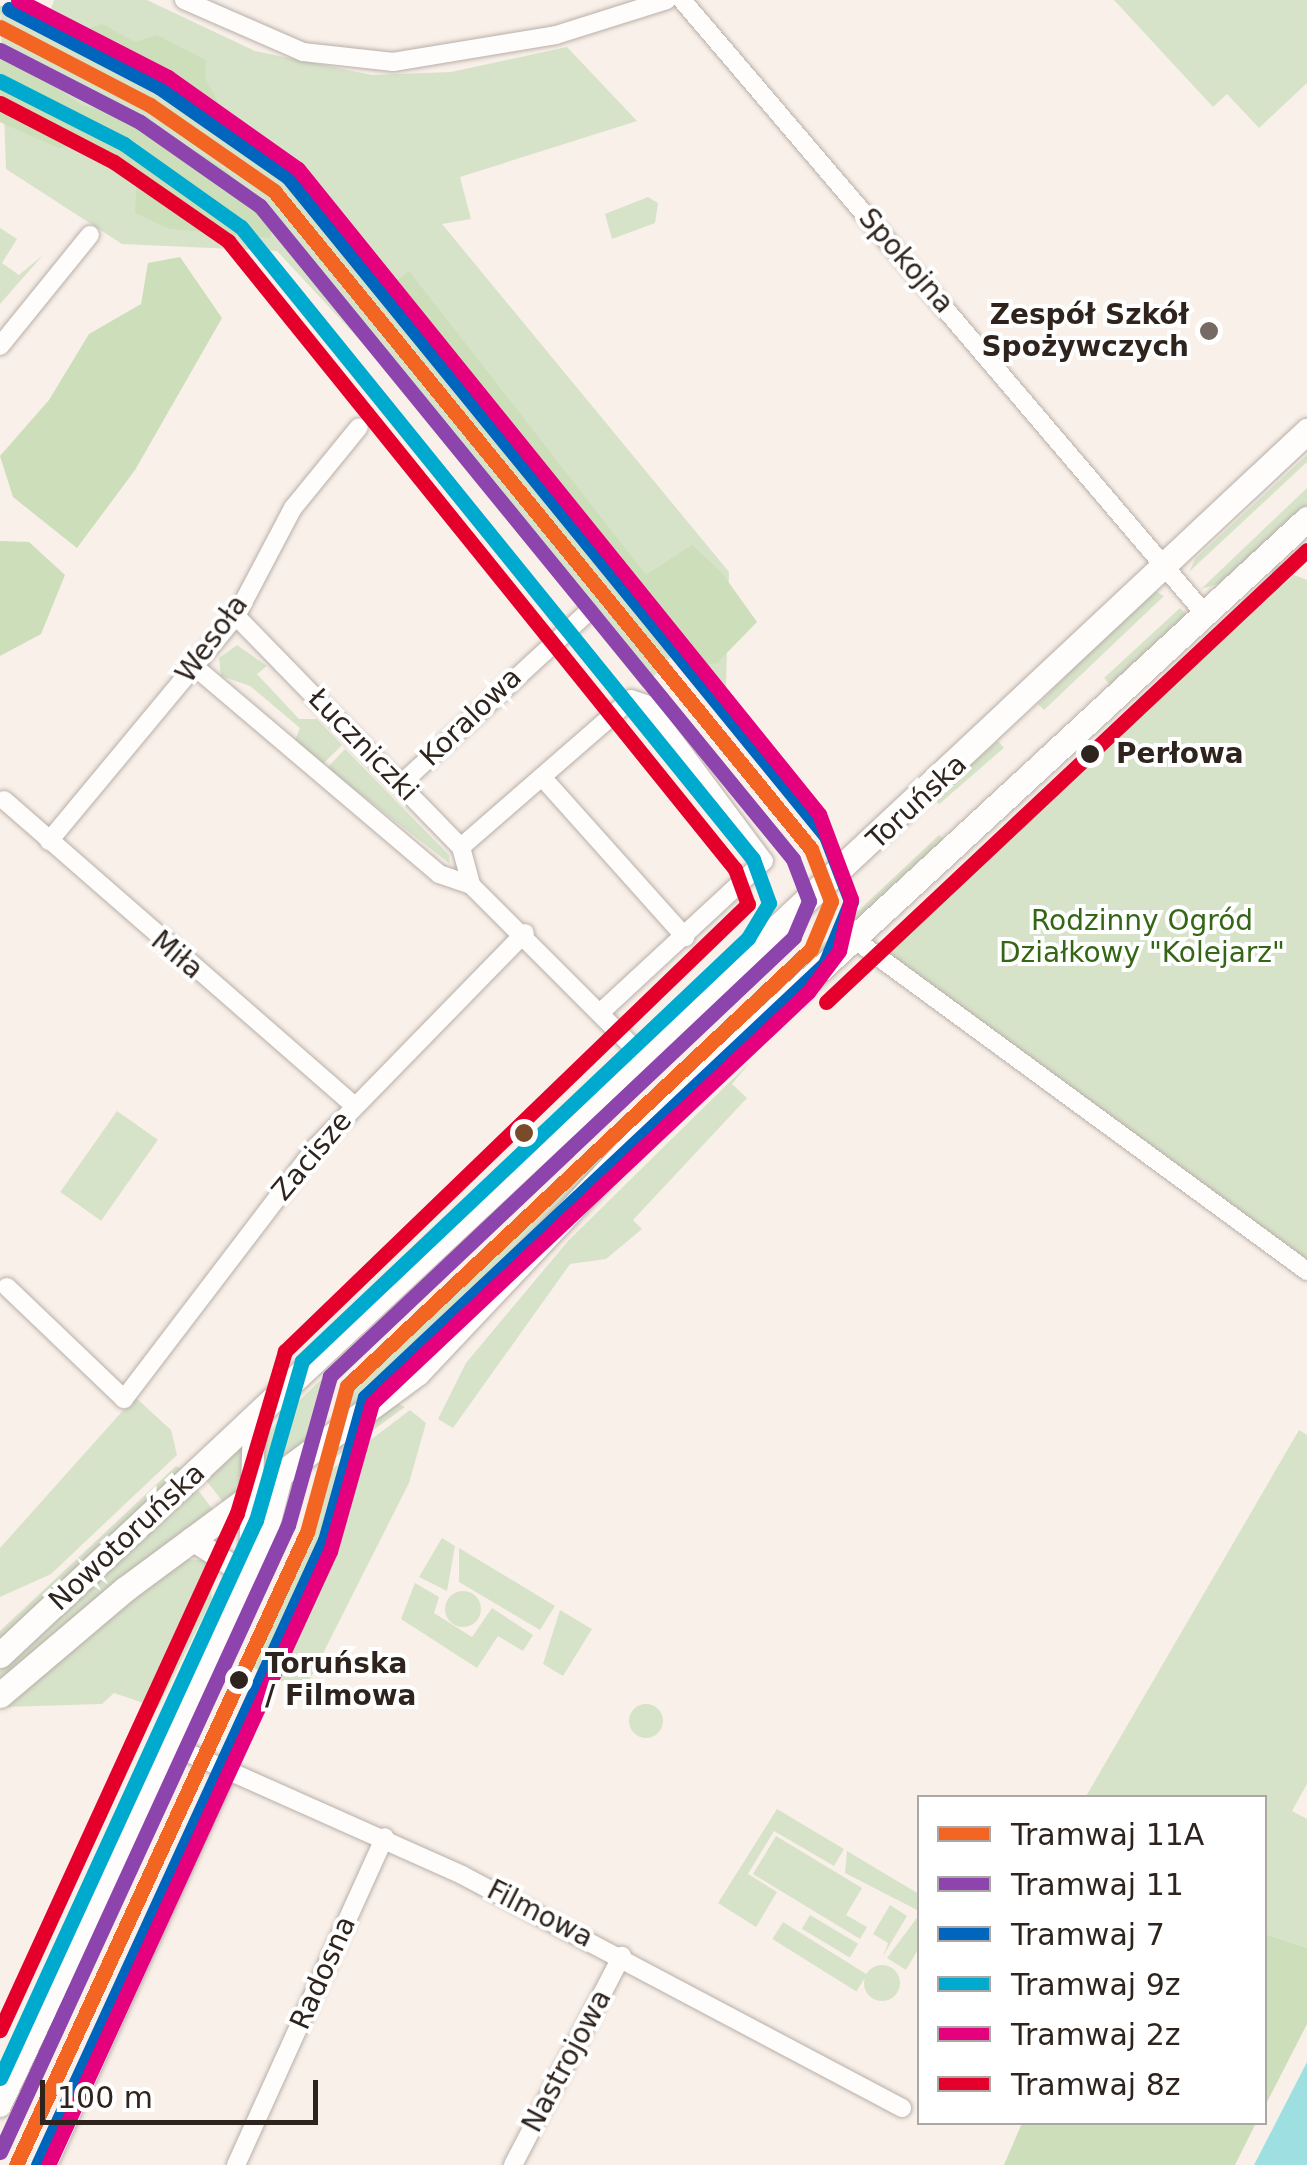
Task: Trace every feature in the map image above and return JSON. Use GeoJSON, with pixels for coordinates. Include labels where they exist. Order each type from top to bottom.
{"type":"FeatureCollection","features":[{"type":"Feature","properties":{"kind":"main road","name":"Toruńska"},"geometry":{"type":"LineString","coordinates":[[434,1251],[1307,431]]}},
{"type":"Feature","properties":{"kind":"main road","name":"Toruńska"},"geometry":{"type":"LineString","coordinates":[[282,1475],[417,1372],[642,1134],[1307,519]]}},
{"type":"Feature","properties":{"kind":"main road","name":"Nowotoruńska"},"geometry":{"type":"LineString","coordinates":[[0,1656],[434,1251]]}},
{"type":"Feature","properties":{"kind":"main road","name":"Nowotoruńska"},"geometry":{"type":"LineString","coordinates":[[0,1696],[191,1539],[282,1475]]}},
{"type":"Feature","properties":{"kind":"street"},"geometry":{"type":"LineString","coordinates":[[184,0],[303,52],[393,62],[556,35],[667,0]]}},
{"type":"Feature","properties":{"kind":"street","name":"Spokojna"},"geometry":{"type":"LineString","coordinates":[[682,0],[1160,569],[1204,614]]}},
{"type":"Feature","properties":{"kind":"street"},"geometry":{"type":"LineString","coordinates":[[0,346],[90,235]]}},
{"type":"Feature","properties":{"kind":"street","name":"Wesoła"},"geometry":{"type":"LineString","coordinates":[[49,841],[236,616],[293,508],[359,427]]}},
{"type":"Feature","properties":{"kind":"street","name":"Koralowa"},"geometry":{"type":"LineString","coordinates":[[402,783],[587,612]]}},
{"type":"Feature","properties":{"kind":"street","name":"Łuczniczki"},"geometry":{"type":"LineString","coordinates":[[236,616],[461,847],[471,885]]}},
{"type":"Feature","properties":{"kind":"street","name":"Łuczniczki"},"geometry":{"type":"LineString","coordinates":[[195,667],[439,874],[471,885],[602,1011],[642,1056]]}},
{"type":"Feature","properties":{"kind":"street"},"geometry":{"type":"LineString","coordinates":[[461,847],[632,700],[648,705],[763,850],[760,870],[602,1011]]}},
{"type":"Feature","properties":{"kind":"street"},"geometry":{"type":"LineString","coordinates":[[542,776],[685,937]]}},
{"type":"Feature","properties":{"kind":"street","name":"Miła"},"geometry":{"type":"LineString","coordinates":[[4,800],[354,1105]]}},
{"type":"Feature","properties":{"kind":"street","name":"Zacisze"},"geometry":{"type":"LineString","coordinates":[[7,1287],[124,1399],[354,1105],[524,933]]}},
{"type":"Feature","properties":{"kind":"street"},"geometry":{"type":"LineString","coordinates":[[854,939],[1307,1271]]}},
{"type":"Feature","properties":{"kind":"street"},"geometry":{"type":"LineString","coordinates":[[248,1576],[254,1419]]}},
{"type":"Feature","properties":{"kind":"street"},"geometry":{"type":"LineString","coordinates":[[0,2106],[166,1743],[270,1531],[282,1475]]}},
{"type":"Feature","properties":{"kind":"street"},"geometry":{"type":"LineString","coordinates":[[191,1539],[248,1576]]}},
{"type":"Feature","properties":{"kind":"street","name":"Filmowa"},"geometry":{"type":"LineString","coordinates":[[166,1743],[385,1836],[622,1956],[902,2108]]}},
{"type":"Feature","properties":{"kind":"street"},"geometry":{"type":"LineString","coordinates":[[48,2165],[228,1770]]}},
{"type":"Feature","properties":{"kind":"street","name":"Radosna"},"geometry":{"type":"LineString","coordinates":[[236,2165],[385,1836]]}},
{"type":"Feature","properties":{"kind":"street","name":"Nastrojowa"},"geometry":{"type":"LineString","coordinates":[[513,2165],[622,1956]]}},
{"type":"Feature","properties":{"kind":"green space"},"geometry":{"type":"Polygon","coordinates":[[[54,0],[147,0],[255,51],[372,75],[451,72],[567,47],[637,121],[460,177],[471,219],[442,224],[729,572],[726,688],[707,699],[672,656],[643,688],[396,379],[277,251],[122,244],[6,169],[0,6],[51,9],[54,0]]]}},
{"type":"Feature","properties":{"kind":"green space"},"geometry":{"type":"Polygon","coordinates":[[[1114,0],[1307,0],[1307,83],[1259,128],[1227,94],[1213,107],[1114,0]]]}},
{"type":"Feature","properties":{"kind":"green space"},"geometry":{"type":"Polygon","coordinates":[[[38,5],[79,32],[102,24],[135,42],[157,35],[206,60],[205,78],[239,141],[230,146],[117,67],[0,13],[0,6],[38,5]]]}},
{"type":"Feature","properties":{"kind":"green space"},"geometry":{"type":"Polygon","coordinates":[[[0,50],[82,105],[155,125],[227,171],[272,220],[271,238],[170,229],[135,213],[137,175],[116,155],[86,143],[58,148],[0,122],[0,50]]]}},
{"type":"Feature","properties":{"kind":"green space"},"geometry":{"type":"Polygon","coordinates":[[[648,197],[658,203],[655,223],[612,239],[605,214],[648,197]]]}},
{"type":"Feature","properties":{"kind":"green space"},"geometry":{"type":"Polygon","coordinates":[[[0,228],[17,239],[2,263],[19,275],[43,255],[0,304],[0,228]]]}},
{"type":"Feature","properties":{"kind":"green space"},"geometry":{"type":"Polygon","coordinates":[[[180,257],[222,318],[135,470],[77,548],[13,497],[0,456],[49,400],[89,334],[141,304],[148,263],[180,257]]]}},
{"type":"Feature","properties":{"kind":"green space"},"geometry":{"type":"Polygon","coordinates":[[[409,271],[646,575],[692,545],[722,573],[757,622],[717,663],[683,668],[606,575],[384,291],[409,271]]]}},
{"type":"Feature","properties":{"kind":"green space"},"geometry":{"type":"Polygon","coordinates":[[[1307,455],[1307,462],[1189,572],[1195,559],[1307,455]]]}},
{"type":"Feature","properties":{"kind":"green space"},"geometry":{"type":"Polygon","coordinates":[[[1307,488],[1307,505],[1225,582],[1201,589],[1307,488]]]}},
{"type":"Feature","properties":{"kind":"green space"},"geometry":{"type":"Polygon","coordinates":[[[0,541],[29,542],[65,575],[41,634],[0,656],[0,541]]]}},
{"type":"Feature","properties":{"kind":"green space"},"geometry":{"type":"Polygon","coordinates":[[[1272,565],[1282,565],[1282,876],[1272,876],[1272,565]]]}},
{"type":"Feature","properties":{"kind":"green space","name":"Rodzinny Ogród Działkowy \"Kolejarz\""},"geometry":{"type":"Polygon","coordinates":[[[1294,575],[1307,580],[1307,1263],[877,950],[1294,575]]]}},
{"type":"Feature","properties":{"kind":"green space"},"geometry":{"type":"Polygon","coordinates":[[[1152,589],[1164,596],[1044,710],[1038,704],[1152,589]]]}},
{"type":"Feature","properties":{"kind":"green space"},"geometry":{"type":"Polygon","coordinates":[[[1180,608],[1187,615],[1112,687],[1104,678],[1180,608]]]}},
{"type":"Feature","properties":{"kind":"green space"},"geometry":{"type":"Polygon","coordinates":[[[237,645],[267,666],[257,674],[299,719],[317,719],[342,745],[323,764],[295,740],[300,728],[250,686],[221,676],[219,658],[237,645]]]}},
{"type":"Feature","properties":{"kind":"green space"},"geometry":{"type":"Polygon","coordinates":[[[998,741],[1004,748],[939,804],[933,797],[998,741]]]}},
{"type":"Feature","properties":{"kind":"green space"},"geometry":{"type":"Polygon","coordinates":[[[345,749],[449,855],[450,864],[327,768],[345,749]]]}},
{"type":"Feature","properties":{"kind":"green space"},"geometry":{"type":"Polygon","coordinates":[[[939,835],[946,842],[793,982],[788,977],[939,835]]]}},
{"type":"Feature","properties":{"kind":"green space"},"geometry":{"type":"Polygon","coordinates":[[[724,1035],[729,1041],[600,1162],[438,1339],[335,1426],[366,1369],[724,1035]]]}},
{"type":"Feature","properties":{"kind":"green space"},"geometry":{"type":"Polygon","coordinates":[[[751,1061],[732,1084],[747,1098],[633,1220],[642,1229],[606,1259],[570,1264],[453,1428],[438,1419],[466,1363],[568,1241],[751,1061]]]}},
{"type":"Feature","properties":{"kind":"green space"},"geometry":{"type":"Polygon","coordinates":[[[602,1110],[610,1118],[344,1366],[313,1441],[274,1465],[264,1460],[263,1440],[278,1421],[602,1110]]]}},
{"type":"Feature","properties":{"kind":"green space"},"geometry":{"type":"Polygon","coordinates":[[[117,1111],[158,1140],[101,1221],[60,1192],[117,1111]]]}},
{"type":"Feature","properties":{"kind":"green space"},"geometry":{"type":"Polygon","coordinates":[[[135,1397],[171,1430],[177,1455],[51,1574],[0,1597],[0,1548],[135,1397]]]}},
{"type":"Feature","properties":{"kind":"green space"},"geometry":{"type":"Polygon","coordinates":[[[397,1403],[405,1407],[329,1462],[335,1450],[397,1403]]]}},
{"type":"Feature","properties":{"kind":"green space"},"geometry":{"type":"Polygon","coordinates":[[[410,1410],[426,1423],[409,1483],[304,1691],[252,1667],[316,1522],[327,1473],[410,1410]]]}},
{"type":"Feature","properties":{"kind":"green space"},"geometry":{"type":"Polygon","coordinates":[[[1299,1430],[1307,1435],[1307,1784],[1292,1811],[1307,1819],[1307,1948],[1267,1935],[1267,1795],[1087,1795],[1299,1430]]]}},
{"type":"Feature","properties":{"kind":"green space"},"geometry":{"type":"Polygon","coordinates":[[[244,1441],[245,1486],[223,1502],[205,1479],[244,1441]]]}},
{"type":"Feature","properties":{"kind":"green space"},"geometry":{"type":"Polygon","coordinates":[[[176,1466],[182,1469],[0,1643],[0,1631],[176,1466]]]}},
{"type":"Feature","properties":{"kind":"green space"},"geometry":{"type":"Polygon","coordinates":[[[195,1486],[213,1510],[0,1683],[0,1671],[195,1486]]]}},
{"type":"Feature","properties":{"kind":"green space"},"geometry":{"type":"Polygon","coordinates":[[[442,1538],[455,1546],[447,1591],[419,1577],[442,1538]]]}},
{"type":"Feature","properties":{"kind":"green space"},"geometry":{"type":"Polygon","coordinates":[[[459,1548],[555,1606],[540,1630],[459,1582],[459,1548]]]}},
{"type":"Feature","properties":{"kind":"green space"},"geometry":{"type":"Polygon","coordinates":[[[180,1559],[208,1560],[212,1599],[158,1708],[114,1693],[102,1704],[4,1707],[180,1559]]]}},
{"type":"Feature","properties":{"kind":"green space"},"geometry":{"type":"Polygon","coordinates":[[[415,1583],[439,1597],[434,1613],[472,1637],[492,1608],[533,1635],[523,1651],[498,1636],[477,1668],[401,1619],[415,1583]]]}},
{"type":"Feature","properties":{"kind":"green space"},"geometry":{"type":"Polygon","coordinates":[[[463,1591],[476,1596],[481,1609],[476,1622],[463,1627],[450,1622],[445,1609],[450,1596],[463,1591]]]}},
{"type":"Feature","properties":{"kind":"green space"},"geometry":{"type":"Polygon","coordinates":[[[560,1610],[592,1629],[563,1676],[543,1664],[560,1610]]]}},
{"type":"Feature","properties":{"kind":"green space"},"geometry":{"type":"Polygon","coordinates":[[[646,1704],[658,1709],[663,1721],[658,1733],[646,1738],[634,1733],[629,1721],[634,1709],[646,1704]]]}},
{"type":"Feature","properties":{"kind":"green space"},"geometry":{"type":"Polygon","coordinates":[[[777,1809],[844,1849],[834,1866],[774,1831],[748,1874],[777,1892],[756,1927],[718,1903],[777,1809]]]}},
{"type":"Feature","properties":{"kind":"green space"},"geometry":{"type":"Polygon","coordinates":[[[776,1836],[862,1888],[846,1915],[867,1927],[860,1939],[753,1874],[776,1836]]]}},
{"type":"Feature","properties":{"kind":"green space"},"geometry":{"type":"Polygon","coordinates":[[[847,1851],[917,1893],[917,1910],[845,1873],[847,1851]]]}},
{"type":"Feature","properties":{"kind":"green space"},"geometry":{"type":"Polygon","coordinates":[[[890,1905],[907,1916],[883,1956],[888,1943],[873,1934],[890,1905]]]}},
{"type":"Feature","properties":{"kind":"green space"},"geometry":{"type":"Polygon","coordinates":[[[810,1915],[858,1944],[850,1958],[802,1929],[810,1915]]]}},
{"type":"Feature","properties":{"kind":"green space"},"geometry":{"type":"Polygon","coordinates":[[[917,1918],[917,1951],[906,1970],[887,1958],[917,1918]]]}},
{"type":"Feature","properties":{"kind":"green space"},"geometry":{"type":"Polygon","coordinates":[[[783,1922],[867,1974],[856,1991],[772,1939],[783,1922]]]}},
{"type":"Feature","properties":{"kind":"green space"},"geometry":{"type":"Polygon","coordinates":[[[1267,1935],[1307,1948],[1307,2024],[1267,2102],[1267,1935]]]}},
{"type":"Feature","properties":{"kind":"green space"},"geometry":{"type":"Polygon","coordinates":[[[882,1965],[895,1970],[900,1983],[895,1996],[882,2001],[869,1996],[864,1983],[869,1970],[882,1965]]]}},
{"type":"Feature","properties":{"kind":"green space"},"geometry":{"type":"Polygon","coordinates":[[[1021,2125],[1255,2125],[1235,2165],[1004,2165],[1021,2125]]]}},
{"type":"Feature","properties":{"kind":"water"},"geometry":{"type":"Polygon","coordinates":[[[1307,2062],[1307,2165],[1254,2165],[1307,2062]]]}},
{"type":"Feature","properties":{"kind":"tram line","name":"2z"},"geometry":{"type":"LineString","coordinates":[[18,0],[168,77],[298,169],[819,814],[851,899],[839,951],[808,992],[372,1403],[330,1551],[48,2165]]}},
{"type":"Feature","properties":{"kind":"tram line","name":"7"},"geometry":{"type":"LineString","coordinates":[[9,9],[159,87],[288,177],[826,836],[851,901],[825,964],[365,1397],[325,1540],[38,2165]]}},
{"type":"Feature","properties":{"kind":"tram line","name":"11A"},"geometry":{"type":"LineString","coordinates":[[0,27],[150,105],[274,191],[811,849],[831,901],[811,949],[347,1386],[307,1532],[16,2165]]}},
{"type":"Feature","properties":{"kind":"tram line","name":"11"},"geometry":{"type":"LineString","coordinates":[[0,50],[140,122],[260,206],[793,859],[809,901],[794,937],[330,1376],[288,1525],[0,2152]]}},
{"type":"Feature","properties":{"kind":"tram line","name":"9z"},"geometry":{"type":"LineString","coordinates":[[0,81],[124,144],[241,227],[753,859],[769,903],[748,938],[302,1361],[256,1520],[0,2078]]}},
{"type":"Feature","properties":{"kind":"tram line","name":"8z"},"geometry":{"type":"LineString","coordinates":[[0,103],[114,162],[228,241],[735,869],[748,904],[285,1351],[237,1513],[0,2030]]}},
{"type":"Feature","properties":{"kind":"tram line","name":"8z"},"geometry":{"type":"LineString","coordinates":[[826,1002],[1307,550]]}},
{"type":"Feature","properties":{"kind":"place","name":"Zespół Szkół Spożywczych"},"geometry":{"type":"Point","coordinates":[1209,331]}},
{"type":"Feature","properties":{"kind":"place","name":"Perłowa"},"geometry":{"type":"Point","coordinates":[1090,754]}},
{"type":"Feature","properties":{"kind":"place","name":"Toruńska / Filmowa"},"geometry":{"type":"Point","coordinates":[239,1680]}}]}
